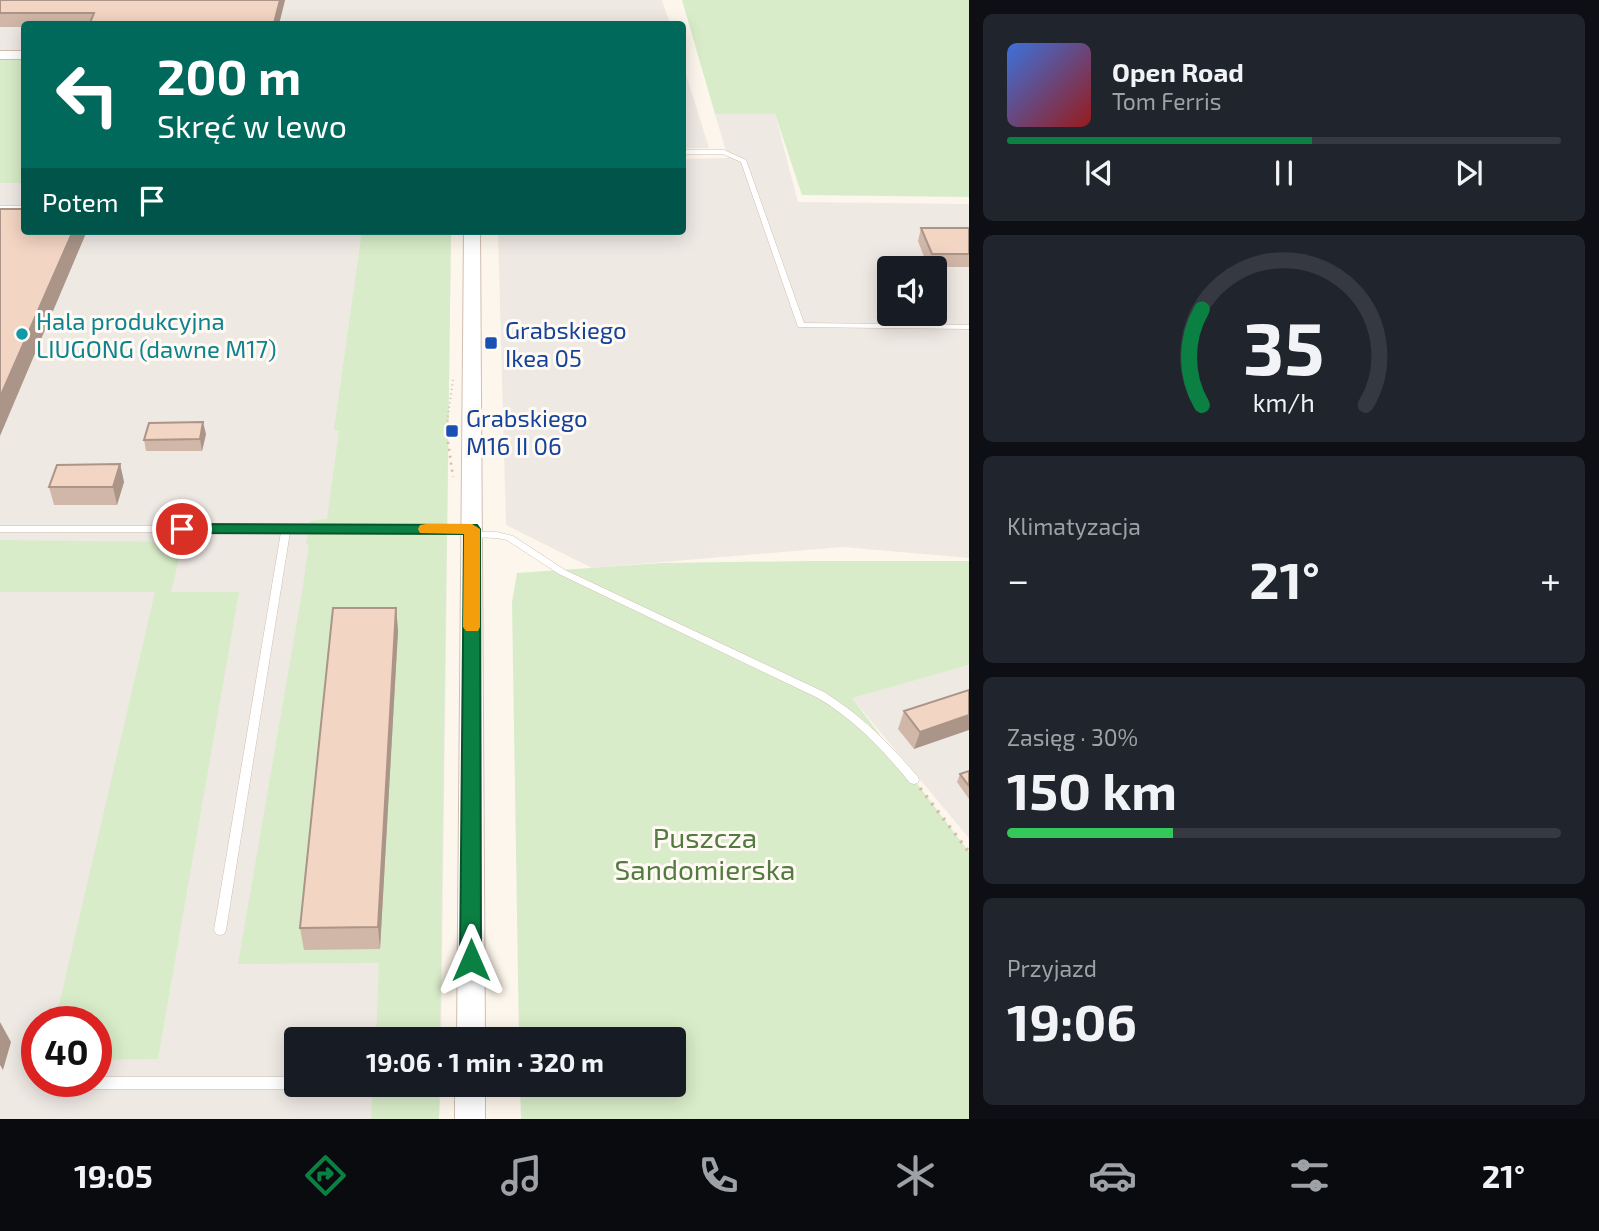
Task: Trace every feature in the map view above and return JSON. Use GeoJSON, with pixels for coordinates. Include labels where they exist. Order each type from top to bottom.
{"type":"FeatureCollection","features":[{"type":"Feature","properties":{"kind":"street"},"geometry":{"type":"LineString","coordinates":[[0,55],[21,55]]}},
{"type":"Feature","properties":{"kind":"street"},"geometry":{"type":"LineString","coordinates":[[471,1027],[472,235]]}},
{"type":"Feature","properties":{"kind":"street"},"geometry":{"type":"LineString","coordinates":[[470,1097],[470,1119]]}},
{"type":"Feature","properties":{"kind":"lane"},"geometry":{"type":"LineString","coordinates":[[686,152],[724,152],[744,161],[801,325],[969,327]]}},
{"type":"Feature","properties":{"kind":"lane"},"geometry":{"type":"LineString","coordinates":[[0,208],[21,208]]}},
{"type":"Feature","properties":{"kind":"lane"},"geometry":{"type":"LineString","coordinates":[[0,529],[472,532],[510,538],[562,572],[821,695],[847,710],[866,726],[914,780]]}},
{"type":"Feature","properties":{"kind":"lane"},"geometry":{"type":"LineString","coordinates":[[220,930],[286,529]]}},
{"type":"Feature","properties":{"kind":"lane"},"geometry":{"type":"LineString","coordinates":[[112,1083],[284,1083]]}},
{"type":"Feature","properties":{"kind":"path"},"geometry":{"type":"LineString","coordinates":[[914,780],[969,852]]}},
{"type":"Feature","properties":{"kind":"shaded area"},"geometry":{"type":"Polygon","coordinates":[[[0,0],[662,0],[669,21],[21,21],[21,235],[451,235],[441,1027],[284,1027],[284,1097],[440,1097],[439,1119],[0,1119],[0,0]]]}},
{"type":"Feature","properties":{"kind":"shaded area"},"geometry":{"type":"Polygon","coordinates":[[[686,75],[709,148],[686,148],[686,75]]]}},
{"type":"Feature","properties":{"kind":"shaded area"},"geometry":{"type":"Polygon","coordinates":[[[715,114],[775,114],[798,202],[969,204],[969,558],[843,547],[592,568],[506,525],[498,235],[686,235],[686,159],[728,158],[715,114]]]}},
{"type":"Feature","properties":{"kind":"shaded area"},"geometry":{"type":"Polygon","coordinates":[[[969,665],[969,838],[851,697],[969,665]]]}},
{"type":"Feature","properties":{"kind":"green space"},"geometry":{"type":"Polygon","coordinates":[[[682,0],[969,0],[969,197],[802,195],[775,114],[715,114],[682,0]]]}},
{"type":"Feature","properties":{"kind":"green space"},"geometry":{"type":"Polygon","coordinates":[[[0,60],[21,60],[21,183],[0,183],[0,60]]]}},
{"type":"Feature","properties":{"kind":"green space"},"geometry":{"type":"Polygon","coordinates":[[[361,235],[451,235],[440,1027],[376,1027],[379,963],[238,964],[302,592],[310,521],[327,519],[339,431],[334,430],[361,235]]]}},
{"type":"Feature","properties":{"kind":"green space"},"geometry":{"type":"Polygon","coordinates":[[[0,540],[183,542],[171,592],[239,592],[158,1059],[112,1060],[112,1006],[59,1006],[155,592],[0,592],[0,540]]]}},
{"type":"Feature","properties":{"kind":"green space","name":"Puszcza Sandomierska"},"geometry":{"type":"Polygon","coordinates":[[[969,561],[969,665],[852,698],[969,852],[969,1119],[521,1119],[520,1097],[686,1097],[686,1027],[519,1027],[512,602],[517,573],[662,563],[969,561]]]}},
{"type":"Feature","properties":{"kind":"green space"},"geometry":{"type":"Polygon","coordinates":[[[372,1097],[440,1097],[439,1119],[371,1119],[372,1097]]]}},
{"type":"Feature","properties":{"kind":"building"},"geometry":{"type":"Polygon","coordinates":[[[0,0],[280,0],[275,21],[91,21],[94,13],[0,13],[0,0]]]}},
{"type":"Feature","properties":{"kind":"building","name":"Hala produkcyjna LIUGONG (dawne M17)"},"geometry":{"type":"Polygon","coordinates":[[[0,209],[21,209],[21,235],[71,235],[0,397],[0,209]]]}},
{"type":"Feature","properties":{"kind":"building"},"geometry":{"type":"Polygon","coordinates":[[[921,228],[969,228],[969,254],[932,254],[921,228]]]}},
{"type":"Feature","properties":{"kind":"building"},"geometry":{"type":"Polygon","coordinates":[[[203,422],[200,439],[144,440],[149,423],[203,422]]]}},
{"type":"Feature","properties":{"kind":"building"},"geometry":{"type":"Polygon","coordinates":[[[120,464],[113,487],[49,487],[57,465],[120,464]]]}},
{"type":"Feature","properties":{"kind":"building"},"geometry":{"type":"Polygon","coordinates":[[[333,608],[396,608],[378,927],[300,928],[333,608]]]}},
{"type":"Feature","properties":{"kind":"building"},"geometry":{"type":"Polygon","coordinates":[[[969,690],[969,715],[920,732],[904,711],[969,690]]]}},
{"type":"Feature","properties":{"kind":"building"},"geometry":{"type":"Polygon","coordinates":[[[969,771],[969,786],[960,774],[969,771]]]}},
{"type":"Feature","properties":{"kind":"slow traffic"},"geometry":{"type":"LineString","coordinates":[[426,529],[472,529],[472,627]]}},
{"type":"Feature","properties":{"kind":"place","name":"Hala produkcyjna LIUGONG (dawne M17)"},"geometry":{"type":"Point","coordinates":[22,334]}},
{"type":"Feature","properties":{"kind":"place","name":"Grabskiego Ikea 05"},"geometry":{"type":"Point","coordinates":[491,343]}},
{"type":"Feature","properties":{"kind":"place","name":"Grabskiego M16 II 06"},"geometry":{"type":"Point","coordinates":[452,431]}},
{"type":"Feature","properties":{"kind":"route"},"geometry":{"type":"LineString","coordinates":[[182,529],[472,529],[471,960]]}}]}
